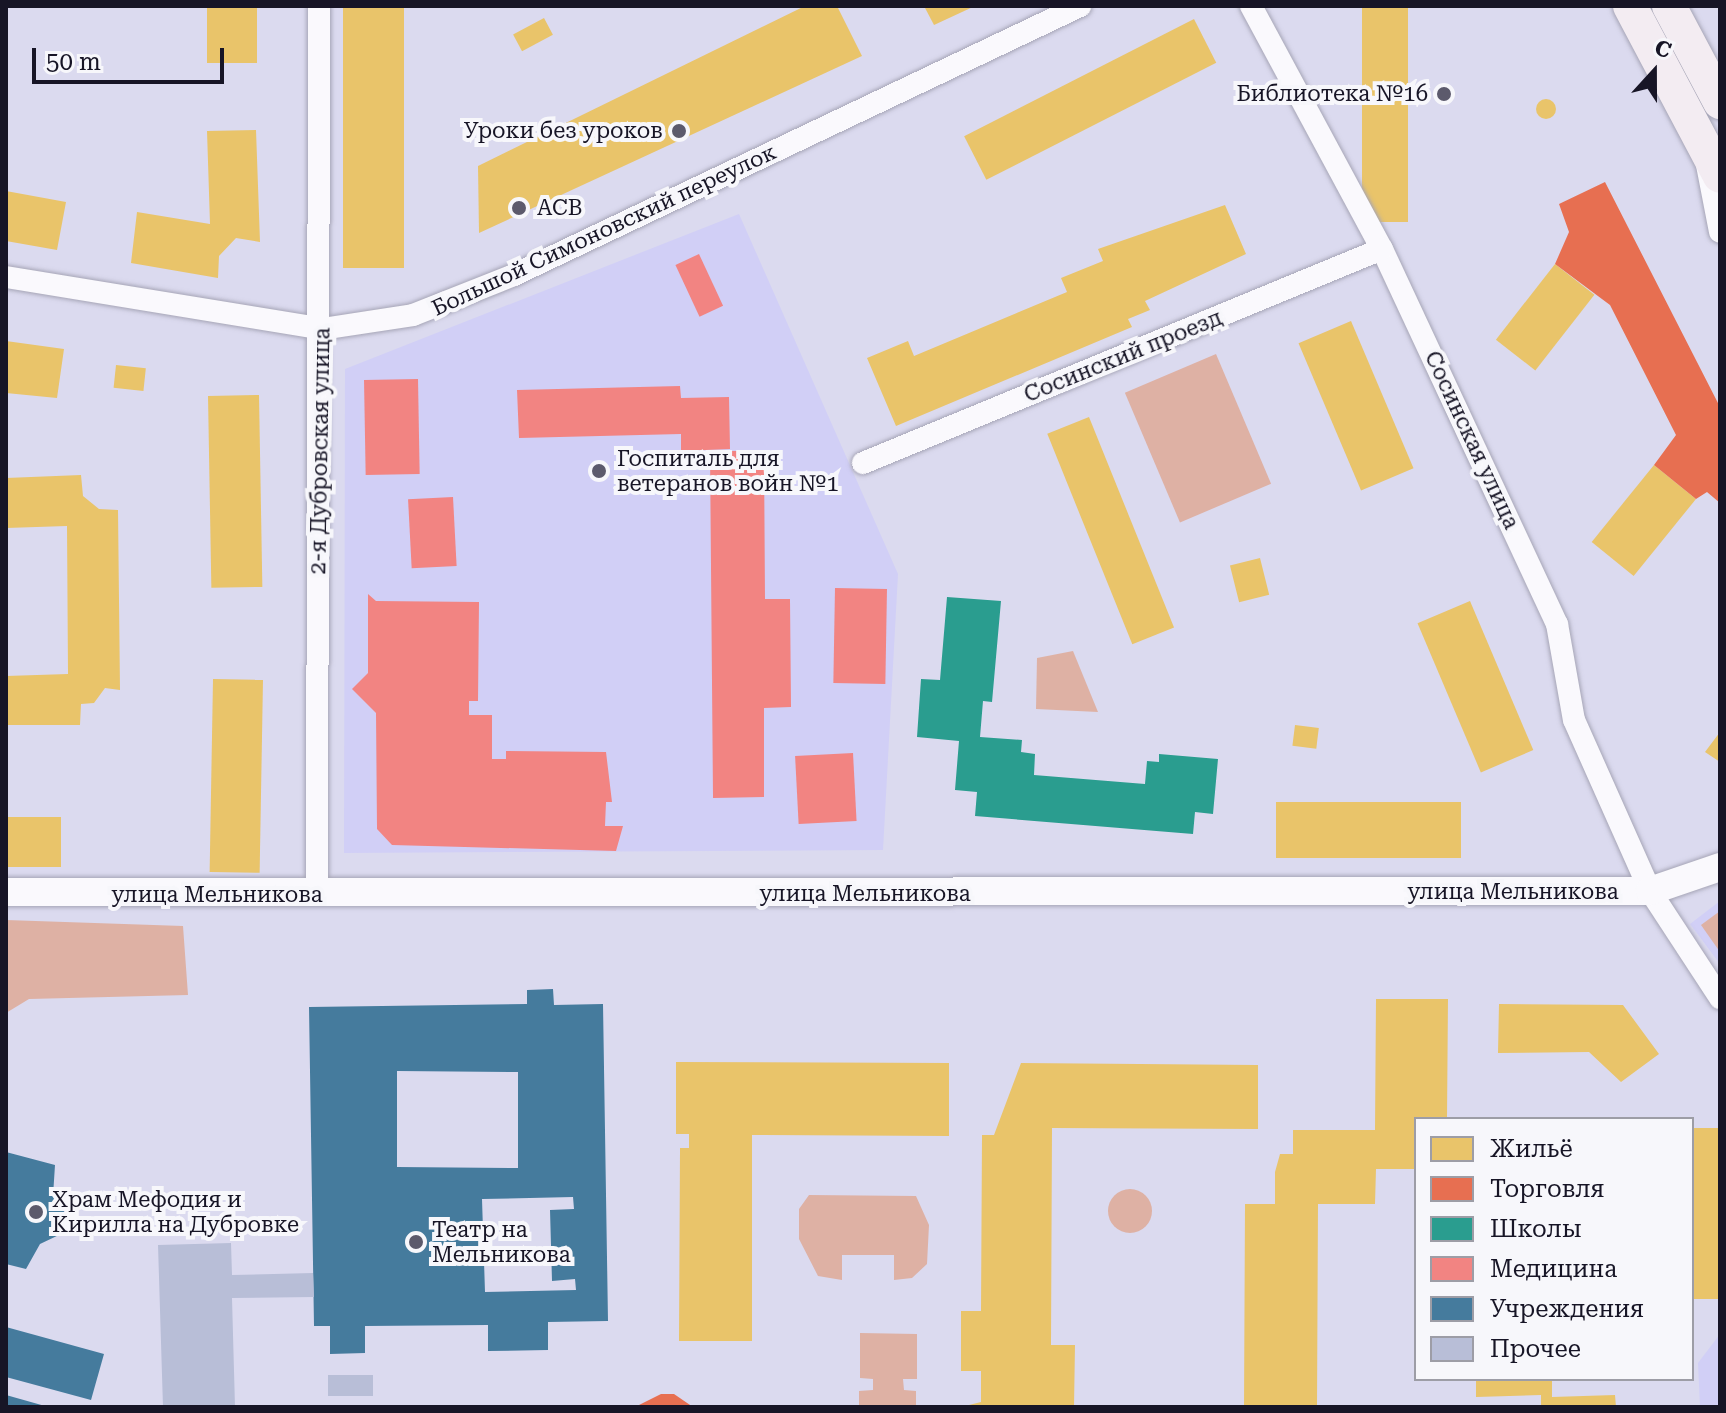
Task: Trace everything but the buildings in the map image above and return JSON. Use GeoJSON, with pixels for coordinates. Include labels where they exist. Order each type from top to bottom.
{"type":"FeatureCollection","features":[{"type":"Feature","properties":{"kind":"main road"},"geometry":{"type":"LineString","coordinates":[[1630,6],[1720,176]]}},
{"type":"Feature","properties":{"kind":"main road"},"geometry":{"type":"LineString","coordinates":[[1669,6],[1720,102]]}},
{"type":"Feature","properties":{"kind":"street","name":"2-я Дубровская улица"},"geometry":{"type":"LineString","coordinates":[[317,895],[322,329],[319,6]]}},
{"type":"Feature","properties":{"kind":"street","name":"Большой Симоновский переулок"},"geometry":{"type":"LineString","coordinates":[[6,277],[322,329],[413,315],[465,297],[1080,6]]}},
{"type":"Feature","properties":{"kind":"street","name":"Сосинская улица"},"geometry":{"type":"LineString","coordinates":[[1251,6],[1382,249],[1557,624],[1574,720],[1650,891],[1720,998]]}},
{"type":"Feature","properties":{"kind":"street"},"geometry":{"type":"LineString","coordinates":[[1701,140],[1720,232]]}},
{"type":"Feature","properties":{"kind":"street","name":"Сосинский проезд"},"geometry":{"type":"LineString","coordinates":[[863,463],[1382,249]]}},
{"type":"Feature","properties":{"kind":"street","name":"улица Мельникова"},"geometry":{"type":"LineString","coordinates":[[6,892],[317,895],[1650,891],[1720,867]]}},
{"type":"Feature","properties":{"kind":"shaded area","name":"Госпиталь для ветеранов войн №1"},"geometry":{"type":"Polygon","coordinates":[[[739,214],[898,574],[883,850],[344,853],[345,369],[739,214]]]}},
{"type":"Feature","properties":{"kind":"shaded area"},"geometry":{"type":"Polygon","coordinates":[[[1216,354],[1271,484],[1180,522],[1125,393],[1216,354]]]}},
{"type":"Feature","properties":{"kind":"shaded area"},"geometry":{"type":"Polygon","coordinates":[[[1073,651],[1098,712],[1036,709],[1037,658],[1073,651]]]}},
{"type":"Feature","properties":{"kind":"shaded area"},"geometry":{"type":"Polygon","coordinates":[[[1720,901],[1720,964],[1690,924],[1720,901]]]}},
{"type":"Feature","properties":{"kind":"shaded area"},"geometry":{"type":"Polygon","coordinates":[[[1720,911],[1720,952],[1701,925],[1720,911]]]}},
{"type":"Feature","properties":{"kind":"shaded area"},"geometry":{"type":"Polygon","coordinates":[[[6,920],[183,926],[188,995],[29,999],[6,1013],[6,920]]]}},
{"type":"Feature","properties":{"kind":"shaded area"},"geometry":{"type":"Polygon","coordinates":[[[1130,1189],[1146,1195],[1152,1211],[1146,1227],[1130,1233],[1114,1227],[1108,1211],[1114,1195],[1130,1189]]]}},
{"type":"Feature","properties":{"kind":"shaded area"},"geometry":{"type":"Polygon","coordinates":[[[809,1195],[916,1196],[929,1225],[927,1264],[912,1278],[894,1280],[894,1255],[842,1255],[842,1280],[818,1276],[799,1239],[799,1209],[809,1195]]]}},
{"type":"Feature","properties":{"kind":"shaded area"},"geometry":{"type":"Polygon","coordinates":[[[860,1333],[917,1334],[917,1379],[903,1379],[904,1390],[916,1391],[916,1407],[859,1407],[859,1391],[873,1390],[873,1379],[860,1378],[860,1333]]]}},
{"type":"Feature","properties":{"kind":"shaded area"},"geometry":{"type":"Polygon","coordinates":[[[1720,1334],[1720,1407],[1700,1407],[1698,1363],[1720,1334]]]}},
{"type":"Feature","properties":{"kind":"place","name":"Библиотека №16"},"geometry":{"type":"Point","coordinates":[1444,94]}},
{"type":"Feature","properties":{"kind":"place","name":"Уроки без уроков"},"geometry":{"type":"Point","coordinates":[679,131]}},
{"type":"Feature","properties":{"kind":"place","name":"АСВ"},"geometry":{"type":"Point","coordinates":[519,208]}},
{"type":"Feature","properties":{"kind":"place","name":"Госпиталь для ветеранов войн №1"},"geometry":{"type":"Point","coordinates":[599,471]}},
{"type":"Feature","properties":{"kind":"place","name":"Храм Мефодия и Кирилла на Дубровке"},"geometry":{"type":"Point","coordinates":[36,1212]}},
{"type":"Feature","properties":{"kind":"place","name":"Театр на Мельникова"},"geometry":{"type":"Point","coordinates":[416,1242]}}]}
